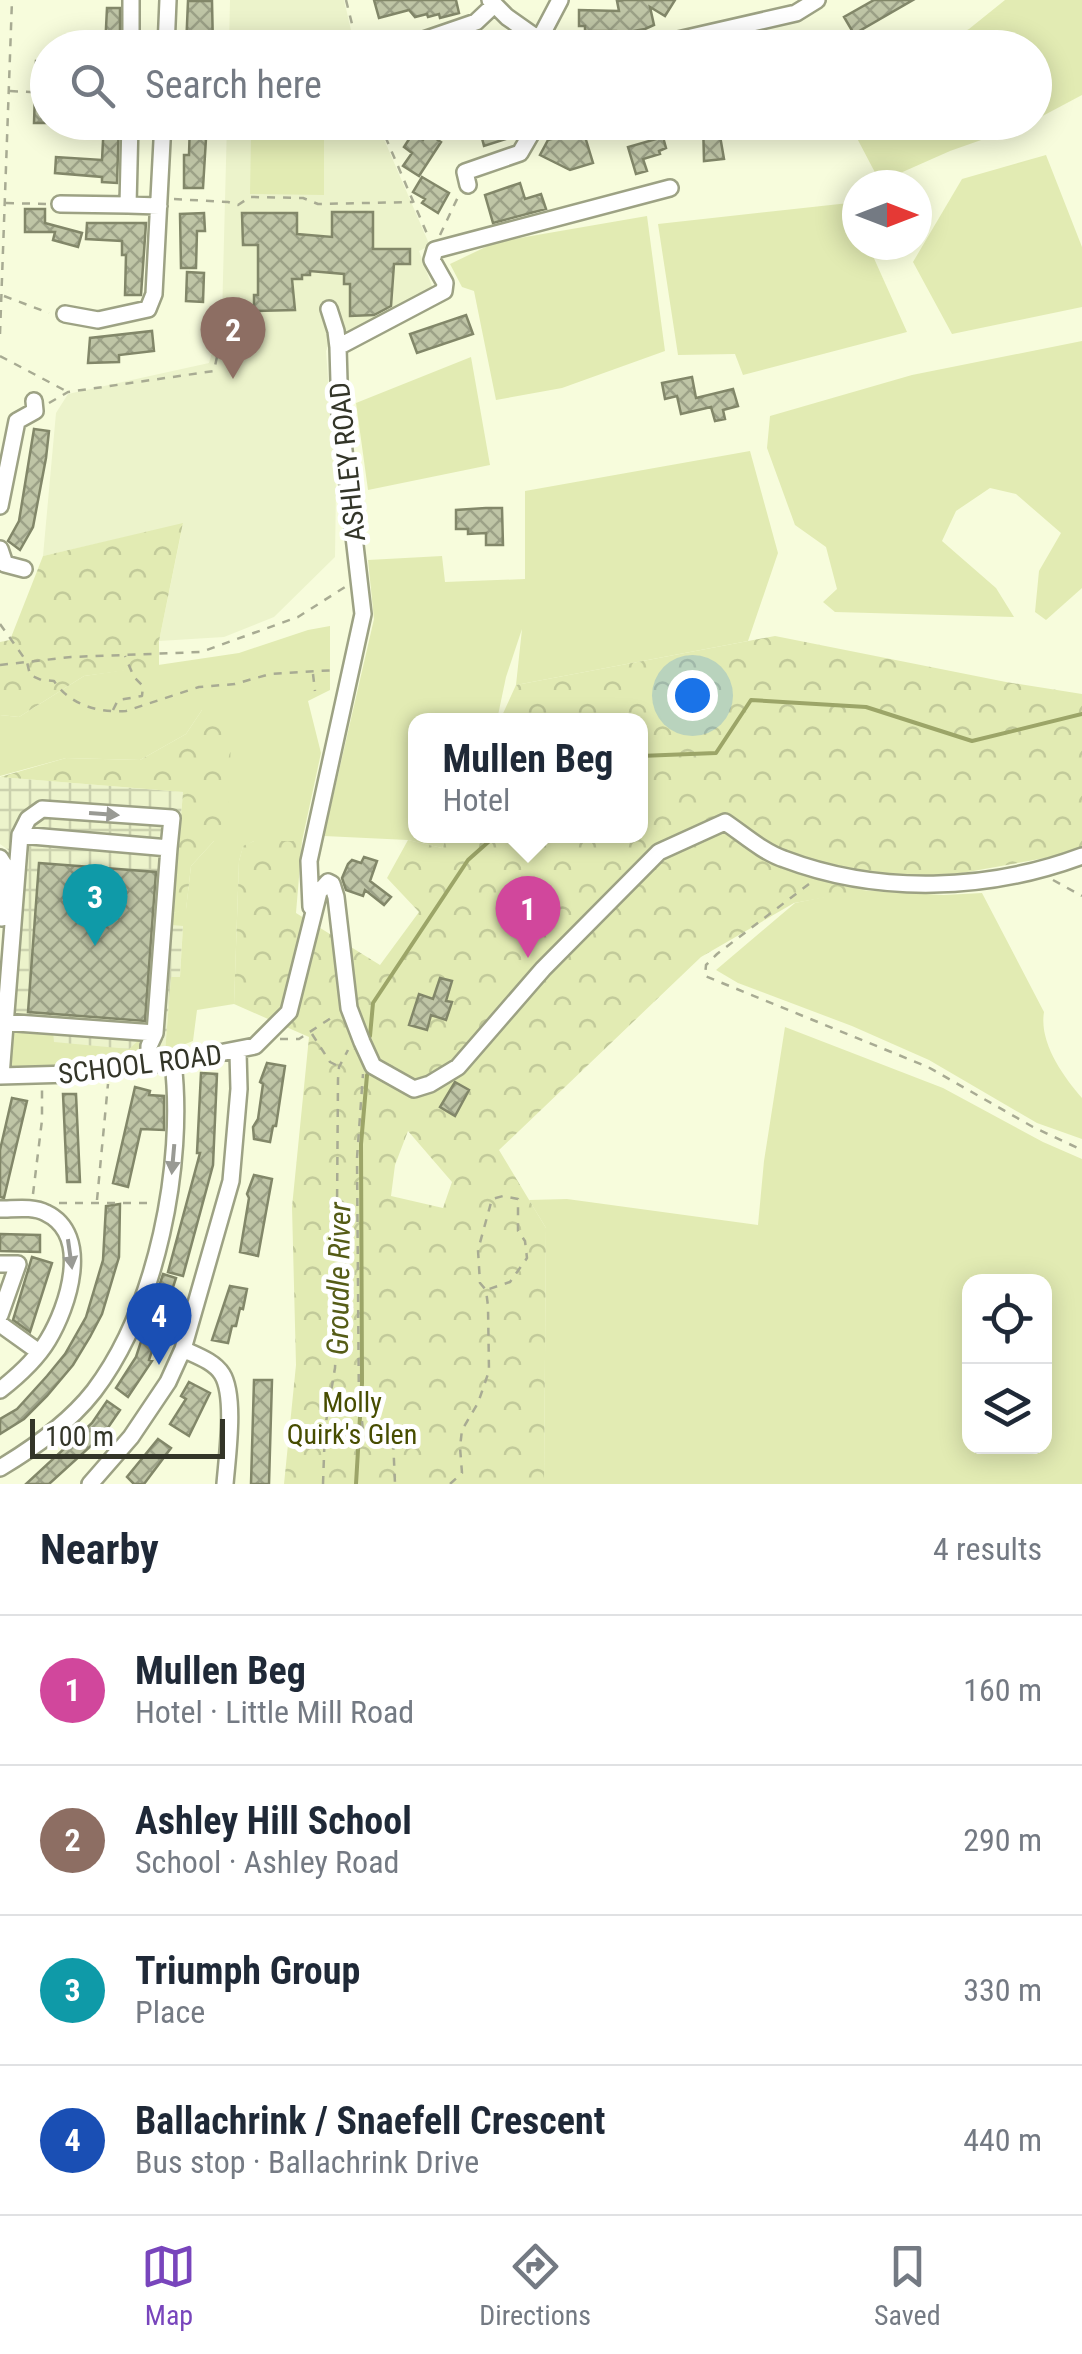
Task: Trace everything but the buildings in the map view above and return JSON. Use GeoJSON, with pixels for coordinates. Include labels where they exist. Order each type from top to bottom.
{"type":"FeatureCollection","features":[{"type":"Feature","properties":{"kind":"street"},"geometry":{"type":"LineString","coordinates":[[131,0],[131,30]]}},
{"type":"Feature","properties":{"kind":"street"},"geometry":{"type":"LineString","coordinates":[[167,30],[168,0]]}},
{"type":"Feature","properties":{"kind":"street"},"geometry":{"type":"LineString","coordinates":[[550,30],[560,0]]}},
{"type":"Feature","properties":{"kind":"street"},"geometry":{"type":"LineString","coordinates":[[722,30],[796,13],[817,0]]}},
{"type":"Feature","properties":{"kind":"street"},"geometry":{"type":"LineString","coordinates":[[449,30],[476,22],[492,2],[527,30]]}},
{"type":"Feature","properties":{"kind":"street"},"geometry":{"type":"LineString","coordinates":[[128,205],[130,140]]}},
{"type":"Feature","properties":{"kind":"street"},"geometry":{"type":"LineString","coordinates":[[64,314],[98,320],[148,309],[154,294],[162,140]]}},
{"type":"Feature","properties":{"kind":"street"},"geometry":{"type":"LineString","coordinates":[[465,172],[520,153],[528,140]]}},
{"type":"Feature","properties":{"kind":"street"},"geometry":{"type":"LineString","coordinates":[[434,249],[670,188]]}},
{"type":"Feature","properties":{"kind":"street"},"geometry":{"type":"LineString","coordinates":[[60,204],[159,202]]}},
{"type":"Feature","properties":{"kind":"street","name":"ASHLEY ROAD"},"geometry":{"type":"LineString","coordinates":[[311,919],[310,861],[363,614],[340,416],[338,347],[444,291],[432,260],[434,249]]}},
{"type":"Feature","properties":{"kind":"street"},"geometry":{"type":"LineString","coordinates":[[329,309],[338,347]]}},
{"type":"Feature","properties":{"kind":"street"},"geometry":{"type":"LineString","coordinates":[[0,506],[18,421],[40,409]]}},
{"type":"Feature","properties":{"kind":"street"},"geometry":{"type":"LineString","coordinates":[[0,549],[5,564],[24,569]]}},
{"type":"Feature","properties":{"kind":"street"},"geometry":{"type":"LineString","coordinates":[[0,1076],[20,835],[28,819],[42,809],[172,818],[155,1033],[149,1065]]}},
{"type":"Feature","properties":{"kind":"street"},"geometry":{"type":"LineString","coordinates":[[311,919],[323,885],[332,884],[349,1008],[362,1042],[373,1066],[414,1088],[430,1084],[458,1066],[543,969],[658,852],[725,822],[781,858],[851,879],[927,884],[1002,879],[1039,872],[1082,856]]}},
{"type":"Feature","properties":{"kind":"street"},"geometry":{"type":"LineString","coordinates":[[20,835],[169,848]]}},
{"type":"Feature","properties":{"kind":"street"},"geometry":{"type":"LineString","coordinates":[[0,858],[5,866],[0,942]]}},
{"type":"Feature","properties":{"kind":"street","name":"SCHOOL ROAD"},"geometry":{"type":"LineString","coordinates":[[0,1076],[71,1074],[149,1065],[255,1046],[289,1012],[311,919]]}},
{"type":"Feature","properties":{"kind":"street"},"geometry":{"type":"LineString","coordinates":[[3,1022],[155,1033]]}},
{"type":"Feature","properties":{"kind":"street"},"geometry":{"type":"LineString","coordinates":[[90,1484],[140,1424],[168,1382],[182,1349],[232,1181],[238,1052]]}},
{"type":"Feature","properties":{"kind":"street"},"geometry":{"type":"LineString","coordinates":[[0,1468],[66,1421],[94,1391],[125,1342],[153,1264],[172,1174],[177,1100],[173,1062]]}},
{"type":"Feature","properties":{"kind":"street"},"geometry":{"type":"LineString","coordinates":[[0,1209],[30,1208],[47,1213],[62,1225],[72,1246],[66,1301],[48,1340],[22,1373],[0,1390]]}},
{"type":"Feature","properties":{"kind":"street"},"geometry":{"type":"LineString","coordinates":[[0,1264],[18,1264],[0,1315]]}},
{"type":"Feature","properties":{"kind":"street"},"geometry":{"type":"LineString","coordinates":[[0,1324],[38,1352]]}},
{"type":"Feature","properties":{"kind":"street"},"geometry":{"type":"LineString","coordinates":[[182,1349],[211,1363],[222,1374],[228,1391],[225,1484]]}},
{"type":"Feature","properties":{"kind":"path"},"geometry":{"type":"LineString","coordinates":[[0,330],[12,0]]}},
{"type":"Feature","properties":{"kind":"path"},"geometry":{"type":"LineString","coordinates":[[346,0],[354,30]]}},
{"type":"Feature","properties":{"kind":"path"},"geometry":{"type":"LineString","coordinates":[[9,91],[30,92]]}},
{"type":"Feature","properties":{"kind":"path"},"geometry":{"type":"LineString","coordinates":[[0,104],[8,104]]}},
{"type":"Feature","properties":{"kind":"path"},"geometry":{"type":"LineString","coordinates":[[386,140],[434,249]]}},
{"type":"Feature","properties":{"kind":"path"},"geometry":{"type":"LineString","coordinates":[[434,249],[462,189],[465,172]]}},
{"type":"Feature","properties":{"kind":"path"},"geometry":{"type":"LineString","coordinates":[[159,202],[238,205],[250,197],[303,198],[318,204],[412,202]]}},
{"type":"Feature","properties":{"kind":"path"},"geometry":{"type":"LineString","coordinates":[[5,203],[60,204]]}},
{"type":"Feature","properties":{"kind":"path"},"geometry":{"type":"LineString","coordinates":[[2,296],[56,315],[64,314]]}},
{"type":"Feature","properties":{"kind":"path"},"geometry":{"type":"LineString","coordinates":[[40,409],[68,392],[214,371],[223,328]]}},
{"type":"Feature","properties":{"kind":"path"},"geometry":{"type":"LineString","coordinates":[[0,356],[68,392]]}},
{"type":"Feature","properties":{"kind":"path"},"geometry":{"type":"LineString","coordinates":[[0,664],[201,652],[298,616],[359,578]]}},
{"type":"Feature","properties":{"kind":"path"},"geometry":{"type":"LineString","coordinates":[[0,624],[27,662],[30,675],[54,681],[72,700],[112,711],[126,711],[199,687],[235,684],[270,674],[332,673],[342,663],[353,667]]}},
{"type":"Feature","properties":{"kind":"path"},"geometry":{"type":"LineString","coordinates":[[112,711],[118,700],[142,696],[143,686],[124,655]]}},
{"type":"Feature","properties":{"kind":"path"},"geometry":{"type":"LineString","coordinates":[[312,672],[315,691]]}},
{"type":"Feature","properties":{"kind":"path"},"geometry":{"type":"LineString","coordinates":[[827,872],[717,954],[706,965],[704,976],[928,1066],[1033,1128],[1082,1150]]}},
{"type":"Feature","properties":{"kind":"path"},"geometry":{"type":"LineString","coordinates":[[1039,872],[1082,896]]}},
{"type":"Feature","properties":{"kind":"path"},"geometry":{"type":"LineString","coordinates":[[284,1041],[310,1033],[322,1022]]}},
{"type":"Feature","properties":{"kind":"path"},"geometry":{"type":"LineString","coordinates":[[310,1033],[318,1039],[330,1062],[339,1066]]}},
{"type":"Feature","properties":{"kind":"path"},"geometry":{"type":"LineString","coordinates":[[322,1484],[324,1428],[335,1368],[340,1256],[339,1066],[345,1051],[362,1042]]}},
{"type":"Feature","properties":{"kind":"path"},"geometry":{"type":"LineString","coordinates":[[359,1414],[357,1158],[362,1042]]}},
{"type":"Feature","properties":{"kind":"path"},"geometry":{"type":"LineString","coordinates":[[97,1202],[108,1079]]}},
{"type":"Feature","properties":{"kind":"path"},"geometry":{"type":"LineString","coordinates":[[30,1208],[42,1120],[42,1086]]}},
{"type":"Feature","properties":{"kind":"path"},"geometry":{"type":"LineString","coordinates":[[450,1484],[462,1473],[462,1430],[478,1403],[489,1371],[486,1290],[480,1284],[478,1250],[492,1199],[512,1197],[518,1200],[518,1231],[526,1242],[527,1258],[510,1282],[486,1290]]}},
{"type":"Feature","properties":{"kind":"path"},"geometry":{"type":"LineString","coordinates":[[58,1203],[138,1201],[165,1205]]}},
{"type":"Feature","properties":{"kind":"path"},"geometry":{"type":"LineString","coordinates":[[362,1421],[368,1434],[389,1432],[393,1438],[395,1484]]}},
{"type":"Feature","properties":{"kind":"shaded area"},"geometry":{"type":"Polygon","coordinates":[[[230,0],[344,0],[351,30],[229,30],[230,0]]]}},
{"type":"Feature","properties":{"kind":"shaded area"},"geometry":{"type":"Polygon","coordinates":[[[227,140],[384,140],[430,246],[419,251],[433,289],[352,334],[332,337],[326,351],[336,488],[335,557],[274,617],[224,637],[159,641],[183,524],[43,556],[56,413],[68,394],[209,363],[222,317],[227,140]]]}},
{"type":"Feature","properties":{"kind":"shaded area"},"geometry":{"type":"Polygon","coordinates":[[[0,777],[183,792],[172,924],[183,925],[180,977],[171,978],[165,1052],[81,1064],[0,1067],[0,996],[11,852],[0,844],[0,777]]]}},
{"type":"Feature","properties":{"kind":"green space"},"geometry":{"type":"Polygon","coordinates":[[[1005,0],[1082,0],[1082,95],[1052,111],[1052,30],[969,29],[1005,0]]]}},
{"type":"Feature","properties":{"kind":"green space"},"geometry":{"type":"Polygon","coordinates":[[[251,140],[324,140],[324,195],[250,194],[251,140]]]}},
{"type":"Feature","properties":{"kind":"green space"},"geometry":{"type":"Polygon","coordinates":[[[858,140],[981,140],[907,170],[874,170],[858,140]]]}},
{"type":"Feature","properties":{"kind":"green space"},"geometry":{"type":"Polygon","coordinates":[[[1046,155],[1082,247],[1082,307],[952,334],[913,262],[932,260],[932,230],[962,179],[1046,155]]]}},
{"type":"Feature","properties":{"kind":"green space"},"geometry":{"type":"Polygon","coordinates":[[[842,204],[842,260],[875,260],[907,332],[743,375],[735,354],[678,355],[658,224],[842,204]]]}},
{"type":"Feature","properties":{"kind":"green space"},"geometry":{"type":"Polygon","coordinates":[[[647,216],[665,351],[562,388],[496,400],[474,291],[462,287],[450,264],[496,242],[647,216]]]}},
{"type":"Feature","properties":{"kind":"green space"},"geometry":{"type":"Polygon","coordinates":[[[1082,341],[1082,588],[1046,620],[1035,612],[1039,571],[1061,533],[1016,494],[990,488],[956,511],[942,541],[996,588],[1014,617],[835,612],[823,602],[837,589],[826,547],[795,525],[767,448],[770,416],[912,375],[1082,341]]]}},
{"type":"Feature","properties":{"kind":"green space"},"geometry":{"type":"Polygon","coordinates":[[[471,357],[490,465],[368,490],[356,403],[471,357]]]}},
{"type":"Feature","properties":{"kind":"green space"},"geometry":{"type":"Polygon","coordinates":[[[750,451],[778,553],[748,641],[516,685],[522,629],[498,713],[408,713],[408,840],[324,836],[374,619],[368,560],[442,556],[445,582],[525,579],[525,491],[750,451]]]}},
{"type":"Feature","properties":{"kind":"green space"},"geometry":{"type":"Polygon","coordinates":[[[183,523],[159,641],[159,666],[84,676],[19,717],[0,715],[0,642],[10,640],[43,556],[183,523]]]}},
{"type":"Feature","properties":{"kind":"green space"},"geometry":{"type":"Polygon","coordinates":[[[330,626],[330,690],[308,701],[321,753],[302,841],[254,841],[243,847],[239,861],[234,1004],[197,1010],[193,1041],[165,1052],[171,977],[180,977],[183,926],[172,925],[173,913],[186,909],[191,866],[214,841],[202,710],[186,734],[140,760],[66,758],[0,776],[0,715],[19,717],[84,676],[239,653],[330,626]]]}},
{"type":"Feature","properties":{"kind":"green space","name":"Molly Quirk's Glen"},"geometry":{"type":"Polygon","coordinates":[[[775,636],[1082,694],[1082,847],[1062,855],[794,903],[701,957],[499,1150],[546,1228],[544,1484],[284,1484],[296,1365],[292,1207],[309,1037],[234,1004],[239,861],[243,846],[254,841],[302,841],[296,913],[380,965],[419,912],[387,878],[408,840],[442,848],[444,843],[648,843],[648,713],[503,713],[516,685],[775,636]],[[408,1131],[395,1165],[391,1196],[443,1208],[452,1182],[408,1131]]]}},
{"type":"Feature","properties":{"kind":"green space"},"geometry":{"type":"Polygon","coordinates":[[[212,709],[231,742],[228,810],[214,841],[191,866],[186,910],[173,913],[183,792],[0,777],[66,758],[140,760],[186,734],[202,710],[212,709]]]}},
{"type":"Feature","properties":{"kind":"green space"},"geometry":{"type":"Polygon","coordinates":[[[858,890],[982,893],[1044,1012],[1045,1035],[1054,1058],[1082,1098],[1082,1139],[1037,1123],[929,1060],[738,983],[716,970],[795,903],[858,890]]]}},
{"type":"Feature","properties":{"kind":"green space"},"geometry":{"type":"Polygon","coordinates":[[[785,1027],[943,1088],[1082,1159],[1082,1484],[544,1484],[546,1228],[529,1200],[567,1199],[758,1225],[785,1027]]]}},
{"type":"Feature","properties":{"kind":"green space"},"geometry":{"type":"Polygon","coordinates":[[[15,1028],[53,1031],[54,1042],[129,1049],[139,1040],[141,1056],[13,1067],[10,1062],[15,1028]]]}},
{"type":"Feature","properties":{"kind":"waterway","name":"Groudle River"},"geometry":{"type":"LineString","coordinates":[[648,756],[716,753],[751,700],[866,707],[972,741],[1082,714]]}},
{"type":"Feature","properties":{"kind":"waterway","name":"Groudle River"},"geometry":{"type":"LineString","coordinates":[[370,1036],[373,1003],[468,860],[487,843]]}},
{"type":"Feature","properties":{"kind":"waterway","name":"Groudle River"},"geometry":{"type":"LineString","coordinates":[[356,1484],[362,1383],[361,1144],[367,1075]]}},
{"type":"Feature","properties":{"kind":"place","name":"Ashley Hill School"},"geometry":{"type":"Point","coordinates":[233,379]}},
{"type":"Feature","properties":{"kind":"place","name":"Triumph Group"},"geometry":{"type":"Point","coordinates":[95,946]}},
{"type":"Feature","properties":{"kind":"place","name":"Mullen Beg"},"geometry":{"type":"Point","coordinates":[528,958]}},
{"type":"Feature","properties":{"kind":"place","name":"Ballachrink / Snaefell Crescent"},"geometry":{"type":"Point","coordinates":[159,1365]}}]}
